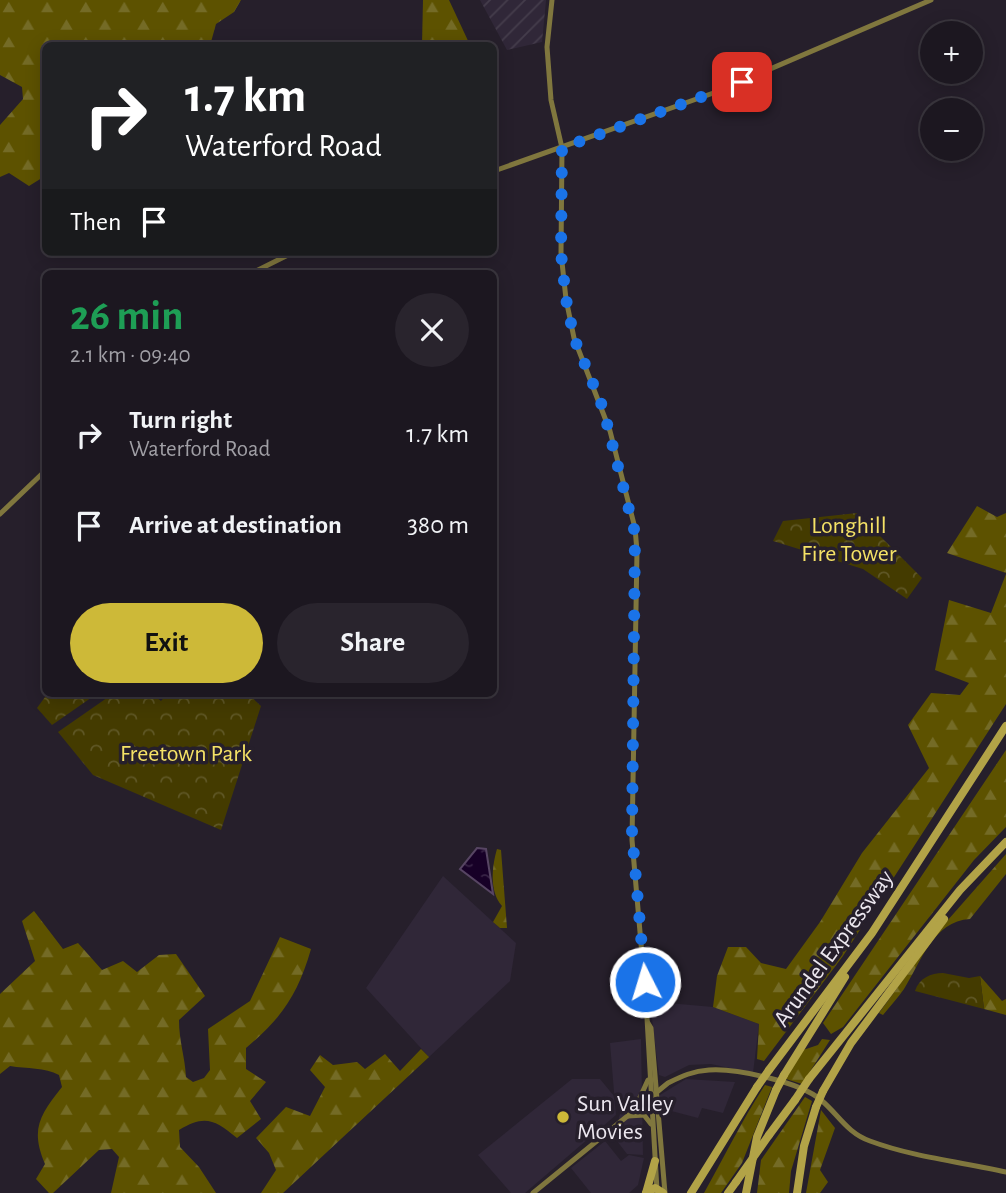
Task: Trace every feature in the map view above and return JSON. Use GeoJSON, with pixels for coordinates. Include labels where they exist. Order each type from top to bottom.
{"type":"FeatureCollection","features":[{"type":"Feature","properties":{"kind":"highway","name":"Arundel Expressway"},"geometry":{"type":"LineString","coordinates":[[691,1193],[757,1087],[872,933],[1006,726]]}},
{"type":"Feature","properties":{"kind":"highway"},"geometry":{"type":"LineString","coordinates":[[728,1193],[809,1079],[965,887],[1006,842]]}},
{"type":"Feature","properties":{"kind":"highway"},"geometry":{"type":"LineString","coordinates":[[797,1193],[804,1146],[823,1091],[851,1043],[965,887]]}},
{"type":"Feature","properties":{"kind":"highway"},"geometry":{"type":"LineString","coordinates":[[746,1193],[757,1137],[776,1090],[872,933]]}},
{"type":"Feature","properties":{"kind":"highway"},"geometry":{"type":"LineString","coordinates":[[655,1161],[646,1193],[661,1192]]}},
{"type":"Feature","properties":{"kind":"main road"},"geometry":{"type":"LineString","coordinates":[[552,0],[547,47],[551,100],[562,148],[561,253],[566,299],[574,338],[606,419],[636,542],[632,850],[661,1192]]}},
{"type":"Feature","properties":{"kind":"main road"},"geometry":{"type":"LineString","coordinates":[[497,170],[719,91],[931,0]]}},
{"type":"Feature","properties":{"kind":"main road"},"geometry":{"type":"LineString","coordinates":[[258,270],[285,256]]}},
{"type":"Feature","properties":{"kind":"main road"},"geometry":{"type":"LineString","coordinates":[[0,514],[42,474]]}},
{"type":"Feature","properties":{"kind":"main road"},"geometry":{"type":"LineString","coordinates":[[533,1193],[668,1083],[694,1072],[712,1070],[792,1085],[816,1096],[847,1128],[871,1142],[1006,1172]]}},
{"type":"Feature","properties":{"kind":"main road"},"geometry":{"type":"LineString","coordinates":[[651,1074],[668,1083]]}},
{"type":"Feature","properties":{"kind":"main road"},"geometry":{"type":"LineString","coordinates":[[635,1109],[651,1074]]}},
{"type":"Feature","properties":{"kind":"main road"},"geometry":{"type":"LineString","coordinates":[[653,1094],[655,1161],[661,1192]]}},
{"type":"Feature","properties":{"kind":"main road"},"geometry":{"type":"LineString","coordinates":[[625,1117],[645,1115],[653,1131]]}},
{"type":"Feature","properties":{"kind":"shaded area"},"geometry":{"type":"Polygon","coordinates":[[[480,0],[546,0],[542,42],[507,50],[480,0]]]}},
{"type":"Feature","properties":{"kind":"shaded area"},"geometry":{"type":"Polygon","coordinates":[[[443,876],[516,943],[510,981],[429,1057],[366,988],[443,876]]]}},
{"type":"Feature","properties":{"kind":"shaded area"},"geometry":{"type":"Polygon","coordinates":[[[654,965],[671,972],[668,1003],[713,1007],[759,1024],[753,1073],[711,1064],[689,1065],[665,1077],[659,1075],[649,995],[654,965]]]}},
{"type":"Feature","properties":{"kind":"shaded area"},"geometry":{"type":"Polygon","coordinates":[[[641,1039],[643,1155],[627,1154],[614,1137],[620,1114],[614,1092],[610,1043],[641,1039]]]}},
{"type":"Feature","properties":{"kind":"shaded area"},"geometry":{"type":"Polygon","coordinates":[[[572,1079],[600,1079],[614,1096],[616,1115],[525,1193],[511,1193],[478,1155],[572,1079]]]}},
{"type":"Feature","properties":{"kind":"shaded area"},"geometry":{"type":"Polygon","coordinates":[[[686,1079],[735,1082],[723,1113],[702,1108],[698,1118],[660,1108],[660,1095],[686,1079]]]}},
{"type":"Feature","properties":{"kind":"shaded area"},"geometry":{"type":"Polygon","coordinates":[[[605,1141],[621,1161],[629,1155],[644,1158],[638,1185],[629,1193],[591,1193],[571,1168],[605,1141]]]}},
{"type":"Feature","properties":{"kind":"green space"},"geometry":{"type":"Polygon","coordinates":[[[0,0],[241,0],[234,12],[216,24],[211,42],[42,42],[42,178],[29,186],[9,173],[0,177],[0,125],[23,99],[22,87],[0,75],[0,0]]]}},
{"type":"Feature","properties":{"kind":"green space"},"geometry":{"type":"Polygon","coordinates":[[[423,0],[449,0],[469,42],[422,42],[423,0]]]}},
{"type":"Feature","properties":{"kind":"green space"},"geometry":{"type":"Polygon","coordinates":[[[977,506],[997,517],[1006,513],[1006,573],[947,553],[977,506]]]}},
{"type":"Feature","properties":{"kind":"green space","name":"Longhill Fire Tower"},"geometry":{"type":"Polygon","coordinates":[[[857,513],[922,578],[907,599],[863,569],[773,541],[783,521],[857,513]]]}},
{"type":"Feature","properties":{"kind":"green space"},"geometry":{"type":"Polygon","coordinates":[[[1006,574],[1006,704],[843,956],[764,1061],[757,1059],[759,1024],[713,1007],[717,976],[728,947],[746,947],[761,963],[786,969],[820,922],[862,853],[929,768],[908,725],[931,693],[960,695],[969,683],[935,670],[949,600],[991,613],[1006,574]]]}},
{"type":"Feature","properties":{"kind":"green space","name":"Freetown Park"},"geometry":{"type":"Polygon","coordinates":[[[45,697],[92,697],[52,725],[37,708],[45,697]]]}},
{"type":"Feature","properties":{"kind":"green space","name":"Freetown Park"},"geometry":{"type":"Polygon","coordinates":[[[108,697],[156,697],[161,701],[164,697],[251,697],[261,706],[221,830],[93,775],[58,732],[108,697]]]}},
{"type":"Feature","properties":{"kind":"green space"},"geometry":{"type":"Polygon","coordinates":[[[1006,750],[1006,827],[974,860],[843,1027],[831,1034],[823,1023],[1006,750]]]}},
{"type":"Feature","properties":{"kind":"green space"},"geometry":{"type":"Polygon","coordinates":[[[497,849],[501,850],[507,928],[500,928],[493,922],[502,906],[493,886],[497,849]]]}},
{"type":"Feature","properties":{"kind":"green space"},"geometry":{"type":"Polygon","coordinates":[[[1006,854],[1006,874],[970,919],[957,921],[937,935],[902,992],[883,1015],[879,1013],[940,929],[1006,854]]]}},
{"type":"Feature","properties":{"kind":"green space"},"geometry":{"type":"Polygon","coordinates":[[[34,911],[63,949],[78,943],[102,970],[123,961],[137,972],[159,955],[176,954],[205,996],[179,1020],[186,1077],[193,1082],[204,1078],[210,1070],[208,1029],[250,1001],[280,937],[311,949],[287,1004],[270,1026],[246,1048],[246,1069],[266,1082],[250,1101],[261,1119],[237,1138],[210,1121],[196,1122],[179,1130],[180,1147],[199,1167],[216,1193],[111,1193],[119,1157],[112,1149],[99,1150],[53,1193],[49,1193],[36,1179],[45,1164],[38,1132],[43,1114],[62,1087],[59,1075],[42,1069],[10,1066],[0,1074],[0,994],[35,961],[22,921],[34,911]]]}},
{"type":"Feature","properties":{"kind":"green space"},"geometry":{"type":"Polygon","coordinates":[[[943,973],[969,978],[980,976],[984,1009],[915,991],[926,977],[943,973]]]}},
{"type":"Feature","properties":{"kind":"green space"},"geometry":{"type":"Polygon","coordinates":[[[980,976],[1002,1001],[1006,999],[1006,1015],[984,1009],[980,976]]]}},
{"type":"Feature","properties":{"kind":"green space"},"geometry":{"type":"Polygon","coordinates":[[[822,1039],[830,1040],[802,1084],[786,1079],[803,1050],[818,1045],[822,1039]]]}},
{"type":"Feature","properties":{"kind":"green space"},"geometry":{"type":"Polygon","coordinates":[[[421,1049],[429,1057],[283,1193],[261,1193],[276,1170],[269,1153],[256,1138],[286,1107],[310,1116],[325,1087],[310,1070],[320,1055],[333,1065],[357,1062],[365,1069],[385,1054],[400,1071],[421,1049]]]}},
{"type":"Feature","properties":{"kind":"green space"},"geometry":{"type":"Polygon","coordinates":[[[765,1085],[772,1087],[742,1163],[721,1193],[704,1193],[741,1125],[765,1085]]]}},
{"type":"Feature","properties":{"kind":"green space"},"geometry":{"type":"Polygon","coordinates":[[[805,1097],[812,1101],[791,1171],[789,1193],[757,1193],[761,1160],[805,1097]]]}},
{"type":"Feature","properties":{"kind":"green space"},"geometry":{"type":"Polygon","coordinates":[[[821,1110],[835,1128],[820,1170],[828,1182],[820,1193],[806,1193],[821,1110]]]}},
{"type":"Feature","properties":{"kind":"water"},"geometry":{"type":"Polygon","coordinates":[[[477,848],[486,849],[493,894],[460,869],[477,848]]]}},
{"type":"Feature","properties":{"kind":"place","name":"Sun Valley Movies"},"geometry":{"type":"Point","coordinates":[563,1117]}},
{"type":"Feature","properties":{"kind":"route"},"geometry":{"type":"LineString","coordinates":[[645,982],[632,850],[637,565],[635,528],[603,408],[574,338],[566,299],[561,253],[562,148],[742,82]]}}]}
